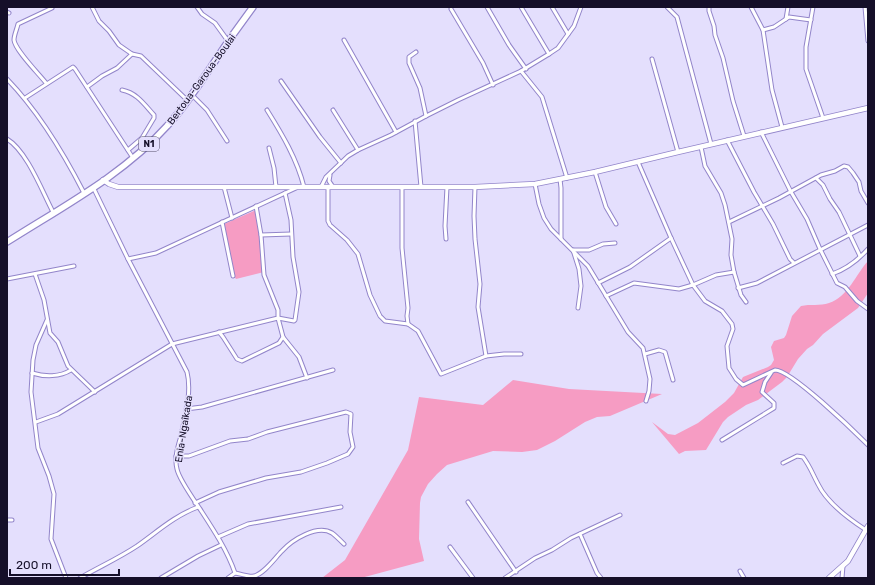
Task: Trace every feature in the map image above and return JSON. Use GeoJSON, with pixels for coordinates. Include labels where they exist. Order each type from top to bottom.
{"type":"FeatureCollection","features":[{"type":"Feature","properties":{"kind":"highway","name":"Bertoua-Garoua-Boulai"},"geometry":{"type":"LineString","coordinates":[[7,242],[103,180],[133,158],[168,126],[192,95],[253,7]]}},
{"type":"Feature","properties":{"kind":"street"},"geometry":{"type":"LineString","coordinates":[[46,83],[26,61],[14,42],[14,38],[18,24],[53,7]]}},
{"type":"Feature","properties":{"kind":"street"},"geometry":{"type":"LineString","coordinates":[[92,7],[99,21],[109,31],[119,45],[132,54],[140,56],[187,100]]}},
{"type":"Feature","properties":{"kind":"street"},"geometry":{"type":"LineString","coordinates":[[197,7],[202,14],[215,24],[228,41]]}},
{"type":"Feature","properties":{"kind":"street"},"geometry":{"type":"LineString","coordinates":[[487,7],[509,45],[526,69]]}},
{"type":"Feature","properties":{"kind":"street"},"geometry":{"type":"LineString","coordinates":[[521,7],[549,54]]}},
{"type":"Feature","properties":{"kind":"street"},"geometry":{"type":"LineString","coordinates":[[552,7],[568,34]]}},
{"type":"Feature","properties":{"kind":"street"},"geometry":{"type":"LineString","coordinates":[[321,187],[326,177],[358,150],[526,69],[558,48],[574,26],[581,7]]}},
{"type":"Feature","properties":{"kind":"street"},"geometry":{"type":"LineString","coordinates":[[667,7],[677,17],[711,144]]}},
{"type":"Feature","properties":{"kind":"street"},"geometry":{"type":"LineString","coordinates":[[709,7],[714,26],[714,35],[723,58],[733,101],[744,136]]}},
{"type":"Feature","properties":{"kind":"street"},"geometry":{"type":"LineString","coordinates":[[751,7],[763,30],[772,90],[782,127]]}},
{"type":"Feature","properties":{"kind":"street"},"geometry":{"type":"LineString","coordinates":[[786,19],[788,7]]}},
{"type":"Feature","properties":{"kind":"street"},"geometry":{"type":"LineString","coordinates":[[813,7],[806,47],[806,69],[823,118]]}},
{"type":"Feature","properties":{"kind":"street"},"geometry":{"type":"LineString","coordinates":[[865,7],[868,41]]}},
{"type":"Feature","properties":{"kind":"street"},"geometry":{"type":"LineString","coordinates":[[451,9],[483,63],[493,85]]}},
{"type":"Feature","properties":{"kind":"street"},"geometry":{"type":"LineString","coordinates":[[763,30],[774,27],[786,19],[793,17],[811,20]]}},
{"type":"Feature","properties":{"kind":"street"},"geometry":{"type":"LineString","coordinates":[[344,40],[396,132]]}},
{"type":"Feature","properties":{"kind":"street"},"geometry":{"type":"LineString","coordinates":[[416,52],[408,60],[420,88],[426,116]]}},
{"type":"Feature","properties":{"kind":"street"},"geometry":{"type":"LineString","coordinates":[[87,87],[102,76],[117,68],[132,54]]}},
{"type":"Feature","properties":{"kind":"street"},"geometry":{"type":"LineString","coordinates":[[652,60],[678,152]]}},
{"type":"Feature","properties":{"kind":"street"},"geometry":{"type":"LineString","coordinates":[[25,98],[46,83],[73,67],[133,158]]}},
{"type":"Feature","properties":{"kind":"street"},"geometry":{"type":"LineString","coordinates":[[521,71],[542,97],[567,178]]}},
{"type":"Feature","properties":{"kind":"street"},"geometry":{"type":"LineString","coordinates":[[7,79],[25,98],[56,144],[84,193]]}},
{"type":"Feature","properties":{"kind":"street"},"geometry":{"type":"LineString","coordinates":[[281,81],[320,137],[341,163]]}},
{"type":"Feature","properties":{"kind":"street"},"geometry":{"type":"LineString","coordinates":[[122,90],[131,92],[139,98],[154,115],[154,118],[142,138],[128,150]]}},
{"type":"Feature","properties":{"kind":"street"},"geometry":{"type":"LineString","coordinates":[[192,95],[207,110],[227,141]]}},
{"type":"Feature","properties":{"kind":"street"},"geometry":{"type":"LineString","coordinates":[[103,180],[118,187],[475,187],[535,184],[560,180],[868,108]]}},
{"type":"Feature","properties":{"kind":"street"},"geometry":{"type":"LineString","coordinates":[[267,110],[280,130],[291,152],[300,172],[304,187]]}},
{"type":"Feature","properties":{"kind":"street"},"geometry":{"type":"LineString","coordinates":[[333,110],[358,150]]}},
{"type":"Feature","properties":{"kind":"street"},"geometry":{"type":"LineString","coordinates":[[416,121],[421,187]]}},
{"type":"Feature","properties":{"kind":"street"},"geometry":{"type":"LineString","coordinates":[[761,132],[791,192],[807,219],[837,283],[845,287],[857,301],[868,309]]}},
{"type":"Feature","properties":{"kind":"street"},"geometry":{"type":"LineString","coordinates":[[7,139],[12,142],[28,162],[53,212]]}},
{"type":"Feature","properties":{"kind":"street"},"geometry":{"type":"LineString","coordinates":[[727,140],[790,259],[794,263]]}},
{"type":"Feature","properties":{"kind":"street"},"geometry":{"type":"LineString","coordinates":[[701,147],[705,166],[723,198],[732,239],[734,272],[738,288],[746,302]]}},
{"type":"Feature","properties":{"kind":"street"},"geometry":{"type":"LineString","coordinates":[[269,148],[274,168],[276,187]]}},
{"type":"Feature","properties":{"kind":"street"},"geometry":{"type":"LineString","coordinates":[[638,162],[693,285],[705,301],[722,311],[732,324],[733,329],[727,346],[729,368],[736,379],[743,385],[779,370],[814,395],[868,445]]}},
{"type":"Feature","properties":{"kind":"street"},"geometry":{"type":"LineString","coordinates":[[729,222],[791,192],[821,175],[835,171],[841,167],[848,167],[859,182],[861,191],[868,203]]}},
{"type":"Feature","properties":{"kind":"street"},"geometry":{"type":"LineString","coordinates":[[595,172],[606,207],[616,224]]}},
{"type":"Feature","properties":{"kind":"street"},"geometry":{"type":"LineString","coordinates":[[331,173],[329,181],[331,187],[328,221],[330,225],[347,240],[358,254],[370,295],[380,316],[385,320],[408,324],[418,331],[441,374],[486,356],[521,354]]}},
{"type":"Feature","properties":{"kind":"street"},"geometry":{"type":"LineString","coordinates":[[816,178],[824,186],[830,199],[839,212],[860,256]]}},
{"type":"Feature","properties":{"kind":"street"},"geometry":{"type":"LineString","coordinates":[[560,180],[562,188],[561,239]]}},
{"type":"Feature","properties":{"kind":"street"},"geometry":{"type":"LineString","coordinates":[[535,184],[539,204],[544,218],[551,229],[573,249],[588,266],[628,332],[640,344],[645,354],[650,379],[646,401]]}},
{"type":"Feature","properties":{"kind":"street","name":"Enia-Ngaîkada"},"geometry":{"type":"LineString","coordinates":[[93,187],[186,372],[190,383],[176,456],[177,469],[195,503],[218,537],[231,561],[235,573]]}},
{"type":"Feature","properties":{"kind":"street"},"geometry":{"type":"LineString","coordinates":[[224,187],[232,218]]}},
{"type":"Feature","properties":{"kind":"street"},"geometry":{"type":"LineString","coordinates":[[128,259],[156,253],[297,187]]}},
{"type":"Feature","properties":{"kind":"street"},"geometry":{"type":"LineString","coordinates":[[402,187],[402,248],[408,308],[408,324]]}},
{"type":"Feature","properties":{"kind":"street"},"geometry":{"type":"LineString","coordinates":[[446,239],[445,226],[448,187]]}},
{"type":"Feature","properties":{"kind":"street"},"geometry":{"type":"LineString","coordinates":[[475,187],[475,239],[480,284],[478,307],[486,356]]}},
{"type":"Feature","properties":{"kind":"street"},"geometry":{"type":"LineString","coordinates":[[36,422],[58,414],[172,344],[278,318],[294,321],[297,318],[299,292],[293,257],[291,220],[285,193]]}},
{"type":"Feature","properties":{"kind":"street"},"geometry":{"type":"LineString","coordinates":[[256,206],[261,235],[264,275],[278,310],[278,318],[283,337],[299,357],[307,378]]}},
{"type":"Feature","properties":{"kind":"street"},"geometry":{"type":"LineString","coordinates":[[222,222],[233,276]]}},
{"type":"Feature","properties":{"kind":"street"},"geometry":{"type":"LineString","coordinates":[[738,288],[757,283],[794,263],[806,259],[820,249],[868,225]]}},
{"type":"Feature","properties":{"kind":"street"},"geometry":{"type":"LineString","coordinates":[[261,235],[291,234]]}},
{"type":"Feature","properties":{"kind":"street"},"geometry":{"type":"LineString","coordinates":[[598,283],[630,267],[671,238]]}},
{"type":"Feature","properties":{"kind":"street"},"geometry":{"type":"LineString","coordinates":[[573,249],[589,250],[603,244],[615,243]]}},
{"type":"Feature","properties":{"kind":"street"},"geometry":{"type":"LineString","coordinates":[[573,249],[581,280],[578,308]]}},
{"type":"Feature","properties":{"kind":"street"},"geometry":{"type":"LineString","coordinates":[[832,274],[844,270],[858,260],[860,256],[868,249]]}},
{"type":"Feature","properties":{"kind":"street"},"geometry":{"type":"LineString","coordinates":[[7,279],[74,266]]}},
{"type":"Feature","properties":{"kind":"street"},"geometry":{"type":"LineString","coordinates":[[606,296],[634,283],[679,289],[693,285],[716,275],[734,272]]}},
{"type":"Feature","properties":{"kind":"street"},"geometry":{"type":"LineString","coordinates":[[35,274],[44,300],[50,333],[58,342],[65,361],[71,370],[95,392]]}},
{"type":"Feature","properties":{"kind":"street"},"geometry":{"type":"LineString","coordinates":[[47,320],[36,345],[31,392],[36,422],[38,448],[54,494],[51,539],[66,578]]}},
{"type":"Feature","properties":{"kind":"street"},"geometry":{"type":"LineString","coordinates":[[219,332],[237,359],[242,361],[279,343],[283,337]]}},
{"type":"Feature","properties":{"kind":"street"},"geometry":{"type":"LineString","coordinates":[[645,354],[659,350],[665,352],[672,380]]}},
{"type":"Feature","properties":{"kind":"street"},"geometry":{"type":"LineString","coordinates":[[32,373],[54,376],[64,374],[71,370]]}},
{"type":"Feature","properties":{"kind":"street"},"geometry":{"type":"LineString","coordinates":[[186,409],[202,407],[332,370]]}},
{"type":"Feature","properties":{"kind":"street"},"geometry":{"type":"LineString","coordinates":[[722,440],[774,408],[774,403],[762,392],[765,382],[772,372]]}},
{"type":"Feature","properties":{"kind":"street"},"geometry":{"type":"LineString","coordinates":[[176,456],[189,456],[230,442],[248,439],[267,432],[346,412],[351,414],[350,432],[353,447],[348,454],[301,472],[266,478],[219,492],[195,503]]}},
{"type":"Feature","properties":{"kind":"street"},"geometry":{"type":"LineString","coordinates":[[782,463],[797,456],[803,457],[811,468],[822,490],[836,507],[852,521],[867,528],[843,566],[829,578]]}},
{"type":"Feature","properties":{"kind":"street"},"geometry":{"type":"LineString","coordinates":[[468,502],[516,572]]}},
{"type":"Feature","properties":{"kind":"street"},"geometry":{"type":"LineString","coordinates":[[80,578],[135,547],[172,519],[198,507]]}},
{"type":"Feature","properties":{"kind":"street"},"geometry":{"type":"LineString","coordinates":[[218,537],[248,524],[341,507]]}},
{"type":"Feature","properties":{"kind":"street"},"geometry":{"type":"LineString","coordinates":[[505,578],[535,558],[620,515]]}},
{"type":"Feature","properties":{"kind":"street"},"geometry":{"type":"LineString","coordinates":[[7,520],[12,520]]}},
{"type":"Feature","properties":{"kind":"street"},"geometry":{"type":"LineString","coordinates":[[228,578],[235,573],[247,576],[259,574],[282,550],[306,534],[324,531],[332,533],[344,544]]}},
{"type":"Feature","properties":{"kind":"street"},"geometry":{"type":"LineString","coordinates":[[580,534],[597,573],[601,578]]}},
{"type":"Feature","properties":{"kind":"street"},"geometry":{"type":"LineString","coordinates":[[161,578],[198,556],[222,545]]}},
{"type":"Feature","properties":{"kind":"street"},"geometry":{"type":"LineString","coordinates":[[450,547],[473,578]]}},
{"type":"Feature","properties":{"kind":"street"},"geometry":{"type":"LineString","coordinates":[[842,578],[843,566]]}},
{"type":"Feature","properties":{"kind":"street"},"geometry":{"type":"LineString","coordinates":[[740,572],[744,578]]}},
{"type":"Feature","properties":{"kind":"shaded area"},"geometry":{"type":"Polygon","coordinates":[[[256,210],[259,222],[264,272],[236,279],[231,271],[222,225],[256,210]]]}},
{"type":"Feature","properties":{"kind":"shaded area"},"geometry":{"type":"Polygon","coordinates":[[[868,261],[868,293],[858,308],[823,334],[807,349],[782,382],[758,400],[746,405],[728,417],[723,422],[706,450],[685,451],[679,454],[652,422],[668,434],[675,435],[698,423],[734,393],[743,377],[771,365],[774,360],[771,347],[774,341],[784,338],[792,316],[801,306],[826,304],[836,300],[847,291],[868,261]]]}},
{"type":"Feature","properties":{"kind":"shaded area"},"geometry":{"type":"Polygon","coordinates":[[[513,380],[569,389],[662,394],[610,416],[597,417],[585,422],[555,441],[537,450],[522,452],[493,451],[447,465],[428,484],[421,497],[419,539],[424,561],[361,578],[322,578],[345,560],[408,450],[419,397],[483,405],[513,380]]]}}]}
